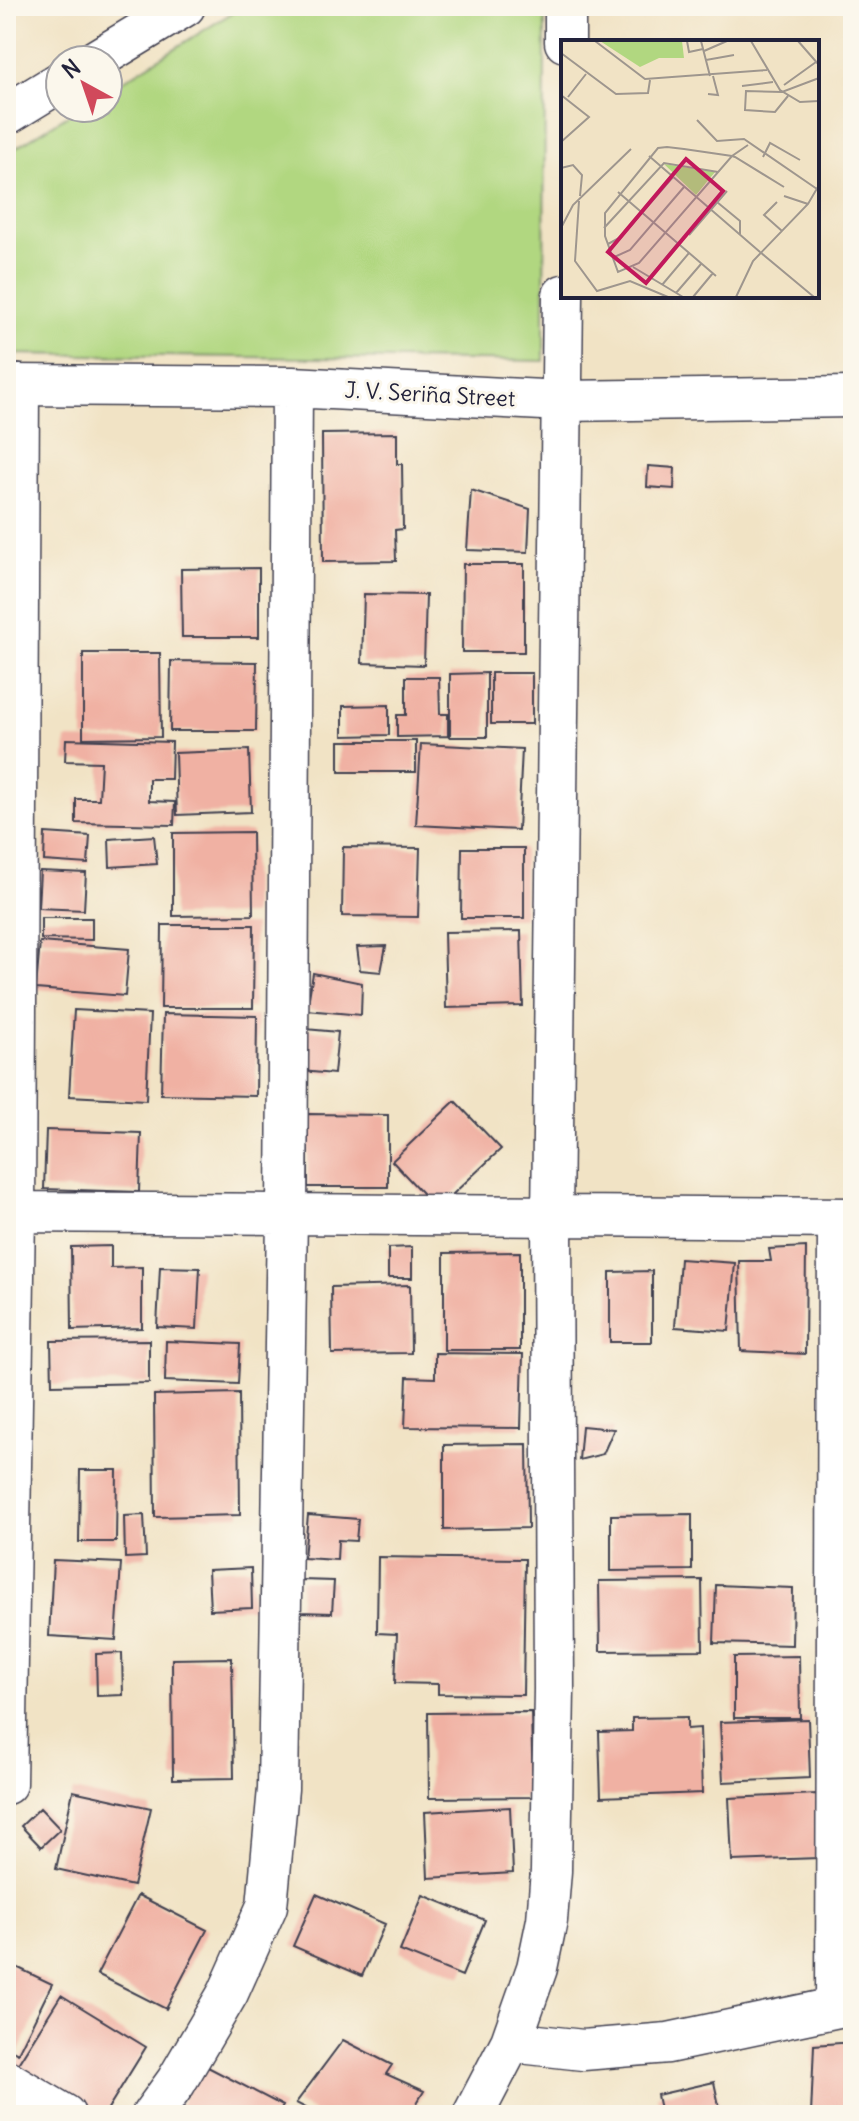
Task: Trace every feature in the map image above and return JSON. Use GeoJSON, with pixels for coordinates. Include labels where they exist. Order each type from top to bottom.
{"type":"FeatureCollection","features":[{"type":"Feature","properties":{"kind":"street"},"geometry":{"type":"LineString","coordinates":[[122,44],[185,6]]}},
{"type":"Feature","properties":{"kind":"street"},"geometry":{"type":"LineString","coordinates":[[565,6],[565,40]]}},
{"type":"Feature","properties":{"kind":"street"},"geometry":{"type":"LineString","coordinates":[[6,115],[44,92]]}},
{"type":"Feature","properties":{"kind":"street"},"geometry":{"type":"LineString","coordinates":[[473,2115],[511,2042],[537,1968],[547,1920],[551,1871],[554,1703],[552,1218],[563,298]]}},
{"type":"Feature","properties":{"kind":"street"},"geometry":{"type":"LineString","coordinates":[[6,1784],[12,385]]}},
{"type":"Feature","properties":{"kind":"street","name":"J. V. Seriña Street"},"geometry":{"type":"LineString","coordinates":[[12,385],[292,387],[562,401],[853,397]]}},
{"type":"Feature","properties":{"kind":"street"},"geometry":{"type":"LineString","coordinates":[[152,2115],[176,2082],[228,1993],[267,1906],[278,1789],[287,1216],[292,387]]}},
{"type":"Feature","properties":{"kind":"street"},"geometry":{"type":"LineString","coordinates":[[10,1212],[846,1218],[844,2006],[668,2043],[583,2050],[511,2042]]}},
{"type":"Feature","properties":{"kind":"street"},"geometry":{"type":"LineString","coordinates":[[6,2080],[65,2115]]}},
{"type":"Feature","properties":{"kind":"green space"},"geometry":{"type":"Polygon","coordinates":[[[243,6],[545,6],[544,361],[6,354],[6,154],[54,124],[124,124],[124,80],[243,6]]]}},
{"type":"Feature","properties":{"kind":"building"},"geometry":{"type":"Polygon","coordinates":[[[397,433],[397,464],[402,464],[403,529],[395,530],[396,561],[323,562],[322,434],[397,433]]]}},
{"type":"Feature","properties":{"kind":"building"},"geometry":{"type":"Polygon","coordinates":[[[648,466],[675,468],[674,489],[647,487],[648,466]]]}},
{"type":"Feature","properties":{"kind":"building"},"geometry":{"type":"Polygon","coordinates":[[[471,490],[530,509],[528,552],[467,550],[471,490]]]}},
{"type":"Feature","properties":{"kind":"building"},"geometry":{"type":"Polygon","coordinates":[[[463,564],[524,564],[524,652],[462,652],[463,564]]]}},
{"type":"Feature","properties":{"kind":"building"},"geometry":{"type":"Polygon","coordinates":[[[259,568],[259,637],[182,637],[181,569],[259,568]]]}},
{"type":"Feature","properties":{"kind":"building"},"geometry":{"type":"Polygon","coordinates":[[[364,594],[426,595],[424,665],[362,663],[364,594]]]}},
{"type":"Feature","properties":{"kind":"building"},"geometry":{"type":"Polygon","coordinates":[[[83,653],[160,653],[161,737],[83,738],[83,653]]]}},
{"type":"Feature","properties":{"kind":"building"},"geometry":{"type":"Polygon","coordinates":[[[171,661],[257,662],[256,731],[170,731],[171,661]]]}},
{"type":"Feature","properties":{"kind":"building"},"geometry":{"type":"Polygon","coordinates":[[[487,673],[487,737],[450,737],[450,674],[487,673]]]}},
{"type":"Feature","properties":{"kind":"building"},"geometry":{"type":"Polygon","coordinates":[[[491,673],[532,673],[532,724],[491,724],[491,673]]]}},
{"type":"Feature","properties":{"kind":"building"},"geometry":{"type":"Polygon","coordinates":[[[406,677],[439,677],[440,714],[448,714],[448,736],[397,737],[397,715],[406,715],[406,677]]]}},
{"type":"Feature","properties":{"kind":"building"},"geometry":{"type":"Polygon","coordinates":[[[389,705],[389,735],[343,736],[343,706],[389,705]]]}},
{"type":"Feature","properties":{"kind":"building"},"geometry":{"type":"Polygon","coordinates":[[[66,739],[172,742],[171,779],[149,779],[149,801],[175,802],[174,825],[76,823],[76,799],[99,799],[101,762],[65,761],[66,739]]]}},
{"type":"Feature","properties":{"kind":"building"},"geometry":{"type":"Polygon","coordinates":[[[339,741],[416,741],[416,772],[339,772],[339,741]]]}},
{"type":"Feature","properties":{"kind":"building"},"geometry":{"type":"Polygon","coordinates":[[[421,744],[522,749],[518,830],[416,825],[421,744]]]}},
{"type":"Feature","properties":{"kind":"building"},"geometry":{"type":"Polygon","coordinates":[[[249,750],[251,812],[177,815],[175,753],[249,750]]]}},
{"type":"Feature","properties":{"kind":"building"},"geometry":{"type":"Polygon","coordinates":[[[252,832],[253,915],[173,916],[173,833],[252,832]]]}},
{"type":"Feature","properties":{"kind":"building"},"geometry":{"type":"Polygon","coordinates":[[[45,833],[90,836],[88,864],[44,861],[45,833]]]}},
{"type":"Feature","properties":{"kind":"building"},"geometry":{"type":"Polygon","coordinates":[[[154,836],[157,864],[110,867],[109,839],[154,836]]]}},
{"type":"Feature","properties":{"kind":"building"},"geometry":{"type":"Polygon","coordinates":[[[343,847],[420,848],[418,917],[342,916],[343,847]]]}},
{"type":"Feature","properties":{"kind":"building"},"geometry":{"type":"Polygon","coordinates":[[[462,848],[524,848],[524,918],[461,918],[462,848]]]}},
{"type":"Feature","properties":{"kind":"building"},"geometry":{"type":"Polygon","coordinates":[[[40,871],[86,873],[84,910],[38,908],[40,871]]]}},
{"type":"Feature","properties":{"kind":"building"},"geometry":{"type":"Polygon","coordinates":[[[41,918],[92,918],[92,940],[41,939],[41,918]]]}},
{"type":"Feature","properties":{"kind":"building"},"geometry":{"type":"Polygon","coordinates":[[[162,925],[254,925],[253,1008],[161,1008],[162,925]]]}},
{"type":"Feature","properties":{"kind":"building"},"geometry":{"type":"Polygon","coordinates":[[[521,931],[523,1006],[446,1008],[444,932],[521,931]]]}},
{"type":"Feature","properties":{"kind":"building"},"geometry":{"type":"Polygon","coordinates":[[[40,942],[129,949],[125,996],[36,989],[40,942]]]}},
{"type":"Feature","properties":{"kind":"building"},"geometry":{"type":"Polygon","coordinates":[[[386,946],[381,972],[360,970],[357,947],[386,946]]]}},
{"type":"Feature","properties":{"kind":"building"},"geometry":{"type":"Polygon","coordinates":[[[313,973],[362,983],[361,1015],[307,1010],[313,973]]]}},
{"type":"Feature","properties":{"kind":"building"},"geometry":{"type":"Polygon","coordinates":[[[74,1010],[150,1014],[146,1100],[69,1096],[74,1010]]]}},
{"type":"Feature","properties":{"kind":"building"},"geometry":{"type":"Polygon","coordinates":[[[163,1014],[257,1016],[256,1096],[161,1094],[163,1014]]]}},
{"type":"Feature","properties":{"kind":"building"},"geometry":{"type":"Polygon","coordinates":[[[305,1029],[338,1032],[334,1074],[301,1071],[305,1029]]]}},
{"type":"Feature","properties":{"kind":"building"},"geometry":{"type":"Polygon","coordinates":[[[455,1101],[501,1149],[437,1209],[392,1161],[455,1101]]]}},
{"type":"Feature","properties":{"kind":"building"},"geometry":{"type":"Polygon","coordinates":[[[308,1114],[388,1115],[388,1187],[308,1187],[308,1114]]]}},
{"type":"Feature","properties":{"kind":"building"},"geometry":{"type":"Polygon","coordinates":[[[46,1130],[141,1133],[139,1192],[44,1189],[46,1130]]]}},
{"type":"Feature","properties":{"kind":"building"},"geometry":{"type":"Polygon","coordinates":[[[111,1246],[111,1268],[142,1267],[142,1328],[72,1330],[71,1247],[111,1246]]]}},
{"type":"Feature","properties":{"kind":"building"},"geometry":{"type":"Polygon","coordinates":[[[412,1247],[412,1278],[388,1278],[388,1248],[412,1247]]]}},
{"type":"Feature","properties":{"kind":"building"},"geometry":{"type":"Polygon","coordinates":[[[806,1247],[805,1354],[741,1351],[739,1261],[771,1261],[769,1249],[806,1247]]]}},
{"type":"Feature","properties":{"kind":"building"},"geometry":{"type":"Polygon","coordinates":[[[520,1252],[520,1350],[444,1350],[444,1253],[520,1252]]]}},
{"type":"Feature","properties":{"kind":"building"},"geometry":{"type":"Polygon","coordinates":[[[680,1259],[735,1263],[729,1331],[675,1327],[680,1259]]]}},
{"type":"Feature","properties":{"kind":"building"},"geometry":{"type":"Polygon","coordinates":[[[160,1267],[200,1268],[197,1329],[157,1327],[160,1267]]]}},
{"type":"Feature","properties":{"kind":"building"},"geometry":{"type":"Polygon","coordinates":[[[652,1271],[652,1342],[610,1342],[610,1272],[652,1271]]]}},
{"type":"Feature","properties":{"kind":"building"},"geometry":{"type":"Polygon","coordinates":[[[410,1285],[411,1353],[332,1354],[331,1287],[410,1285]]]}},
{"type":"Feature","properties":{"kind":"building"},"geometry":{"type":"Polygon","coordinates":[[[149,1340],[149,1383],[52,1385],[51,1341],[149,1340]]]}},
{"type":"Feature","properties":{"kind":"building"},"geometry":{"type":"Polygon","coordinates":[[[166,1341],[240,1344],[238,1384],[165,1381],[166,1341]]]}},
{"type":"Feature","properties":{"kind":"building"},"geometry":{"type":"Polygon","coordinates":[[[435,1353],[523,1354],[521,1428],[405,1427],[407,1377],[435,1378],[435,1353]]]}},
{"type":"Feature","properties":{"kind":"building"},"geometry":{"type":"Polygon","coordinates":[[[239,1393],[240,1515],[155,1517],[154,1395],[239,1393]]]}},
{"type":"Feature","properties":{"kind":"building"},"geometry":{"type":"Polygon","coordinates":[[[582,1426],[614,1429],[603,1454],[579,1460],[582,1426]]]}},
{"type":"Feature","properties":{"kind":"building"},"geometry":{"type":"Polygon","coordinates":[[[527,1444],[528,1528],[444,1530],[444,1445],[527,1444]]]}},
{"type":"Feature","properties":{"kind":"building"},"geometry":{"type":"Polygon","coordinates":[[[80,1470],[117,1470],[116,1542],[79,1542],[80,1470]]]}},
{"type":"Feature","properties":{"kind":"building"},"geometry":{"type":"Polygon","coordinates":[[[692,1514],[692,1570],[611,1571],[611,1515],[692,1514]]]}},
{"type":"Feature","properties":{"kind":"building"},"geometry":{"type":"Polygon","coordinates":[[[144,1515],[146,1557],[125,1558],[124,1516],[144,1515]]]}},
{"type":"Feature","properties":{"kind":"building"},"geometry":{"type":"Polygon","coordinates":[[[308,1515],[358,1519],[356,1541],[338,1540],[337,1560],[304,1558],[308,1515]]]}},
{"type":"Feature","properties":{"kind":"building"},"geometry":{"type":"Polygon","coordinates":[[[378,1557],[525,1559],[523,1695],[438,1694],[438,1684],[395,1683],[397,1634],[377,1633],[378,1557]]]}},
{"type":"Feature","properties":{"kind":"building"},"geometry":{"type":"Polygon","coordinates":[[[53,1560],[121,1563],[116,1640],[49,1636],[53,1560]]]}},
{"type":"Feature","properties":{"kind":"building"},"geometry":{"type":"Polygon","coordinates":[[[251,1568],[252,1608],[210,1610],[208,1570],[251,1568]]]}},
{"type":"Feature","properties":{"kind":"building"},"geometry":{"type":"Polygon","coordinates":[[[301,1580],[334,1581],[332,1613],[299,1612],[301,1580]]]}},
{"type":"Feature","properties":{"kind":"building"},"geometry":{"type":"Polygon","coordinates":[[[702,1580],[703,1650],[600,1651],[599,1581],[702,1580]]]}},
{"type":"Feature","properties":{"kind":"building"},"geometry":{"type":"Polygon","coordinates":[[[716,1585],[793,1588],[792,1645],[714,1643],[716,1585]]]}},
{"type":"Feature","properties":{"kind":"building"},"geometry":{"type":"Polygon","coordinates":[[[122,1653],[123,1695],[97,1696],[96,1654],[122,1653]]]}},
{"type":"Feature","properties":{"kind":"building"},"geometry":{"type":"Polygon","coordinates":[[[799,1656],[800,1718],[734,1718],[734,1657],[799,1656]]]}},
{"type":"Feature","properties":{"kind":"building"},"geometry":{"type":"Polygon","coordinates":[[[232,1658],[234,1778],[173,1779],[172,1659],[232,1658]]]}},
{"type":"Feature","properties":{"kind":"building"},"geometry":{"type":"Polygon","coordinates":[[[531,1712],[533,1797],[429,1798],[428,1713],[531,1712]]]}},
{"type":"Feature","properties":{"kind":"building"},"geometry":{"type":"Polygon","coordinates":[[[687,1717],[687,1729],[700,1728],[702,1793],[601,1797],[599,1732],[632,1731],[632,1718],[687,1717]]]}},
{"type":"Feature","properties":{"kind":"building"},"geometry":{"type":"Polygon","coordinates":[[[808,1719],[810,1778],[723,1782],[720,1722],[808,1719]]]}},
{"type":"Feature","properties":{"kind":"building"},"geometry":{"type":"Polygon","coordinates":[[[73,1791],[151,1808],[133,1886],[56,1869],[73,1791]]]}},
{"type":"Feature","properties":{"kind":"building"},"geometry":{"type":"Polygon","coordinates":[[[817,1794],[819,1858],[732,1861],[729,1798],[817,1794]]]}},
{"type":"Feature","properties":{"kind":"building"},"geometry":{"type":"Polygon","coordinates":[[[510,1807],[513,1873],[428,1878],[425,1812],[510,1807]]]}},
{"type":"Feature","properties":{"kind":"building"},"geometry":{"type":"Polygon","coordinates":[[[40,1808],[60,1829],[41,1847],[21,1826],[40,1808]]]}},
{"type":"Feature","properties":{"kind":"building"},"geometry":{"type":"Polygon","coordinates":[[[316,1894],[385,1924],[362,1976],[293,1946],[316,1894]]]}},
{"type":"Feature","properties":{"kind":"building"},"geometry":{"type":"Polygon","coordinates":[[[138,1895],[207,1930],[166,2009],[97,1974],[138,1895]]]}},
{"type":"Feature","properties":{"kind":"building"},"geometry":{"type":"Polygon","coordinates":[[[423,1895],[485,1920],[462,1976],[400,1951],[423,1895]]]}},
{"type":"Feature","properties":{"kind":"building"},"geometry":{"type":"Polygon","coordinates":[[[6,1962],[52,1984],[18,2053],[6,2047],[6,1962]]]}},
{"type":"Feature","properties":{"kind":"building"},"geometry":{"type":"Polygon","coordinates":[[[61,1995],[146,2047],[104,2115],[95,2115],[16,2067],[61,1995]]]}},
{"type":"Feature","properties":{"kind":"building"},"geometry":{"type":"Polygon","coordinates":[[[343,2040],[392,2065],[386,2074],[424,2091],[410,2115],[319,2115],[296,2103],[343,2040]]]}},
{"type":"Feature","properties":{"kind":"building"},"geometry":{"type":"Polygon","coordinates":[[[853,2042],[850,2115],[811,2115],[814,2045],[853,2042]]]}},
{"type":"Feature","properties":{"kind":"building"},"geometry":{"type":"Polygon","coordinates":[[[202,2064],[283,2106],[278,2115],[175,2115],[202,2064]]]}},
{"type":"Feature","properties":{"kind":"building"},"geometry":{"type":"Polygon","coordinates":[[[714,2082],[721,2115],[661,2115],[657,2095],[714,2082]]]}}]}
